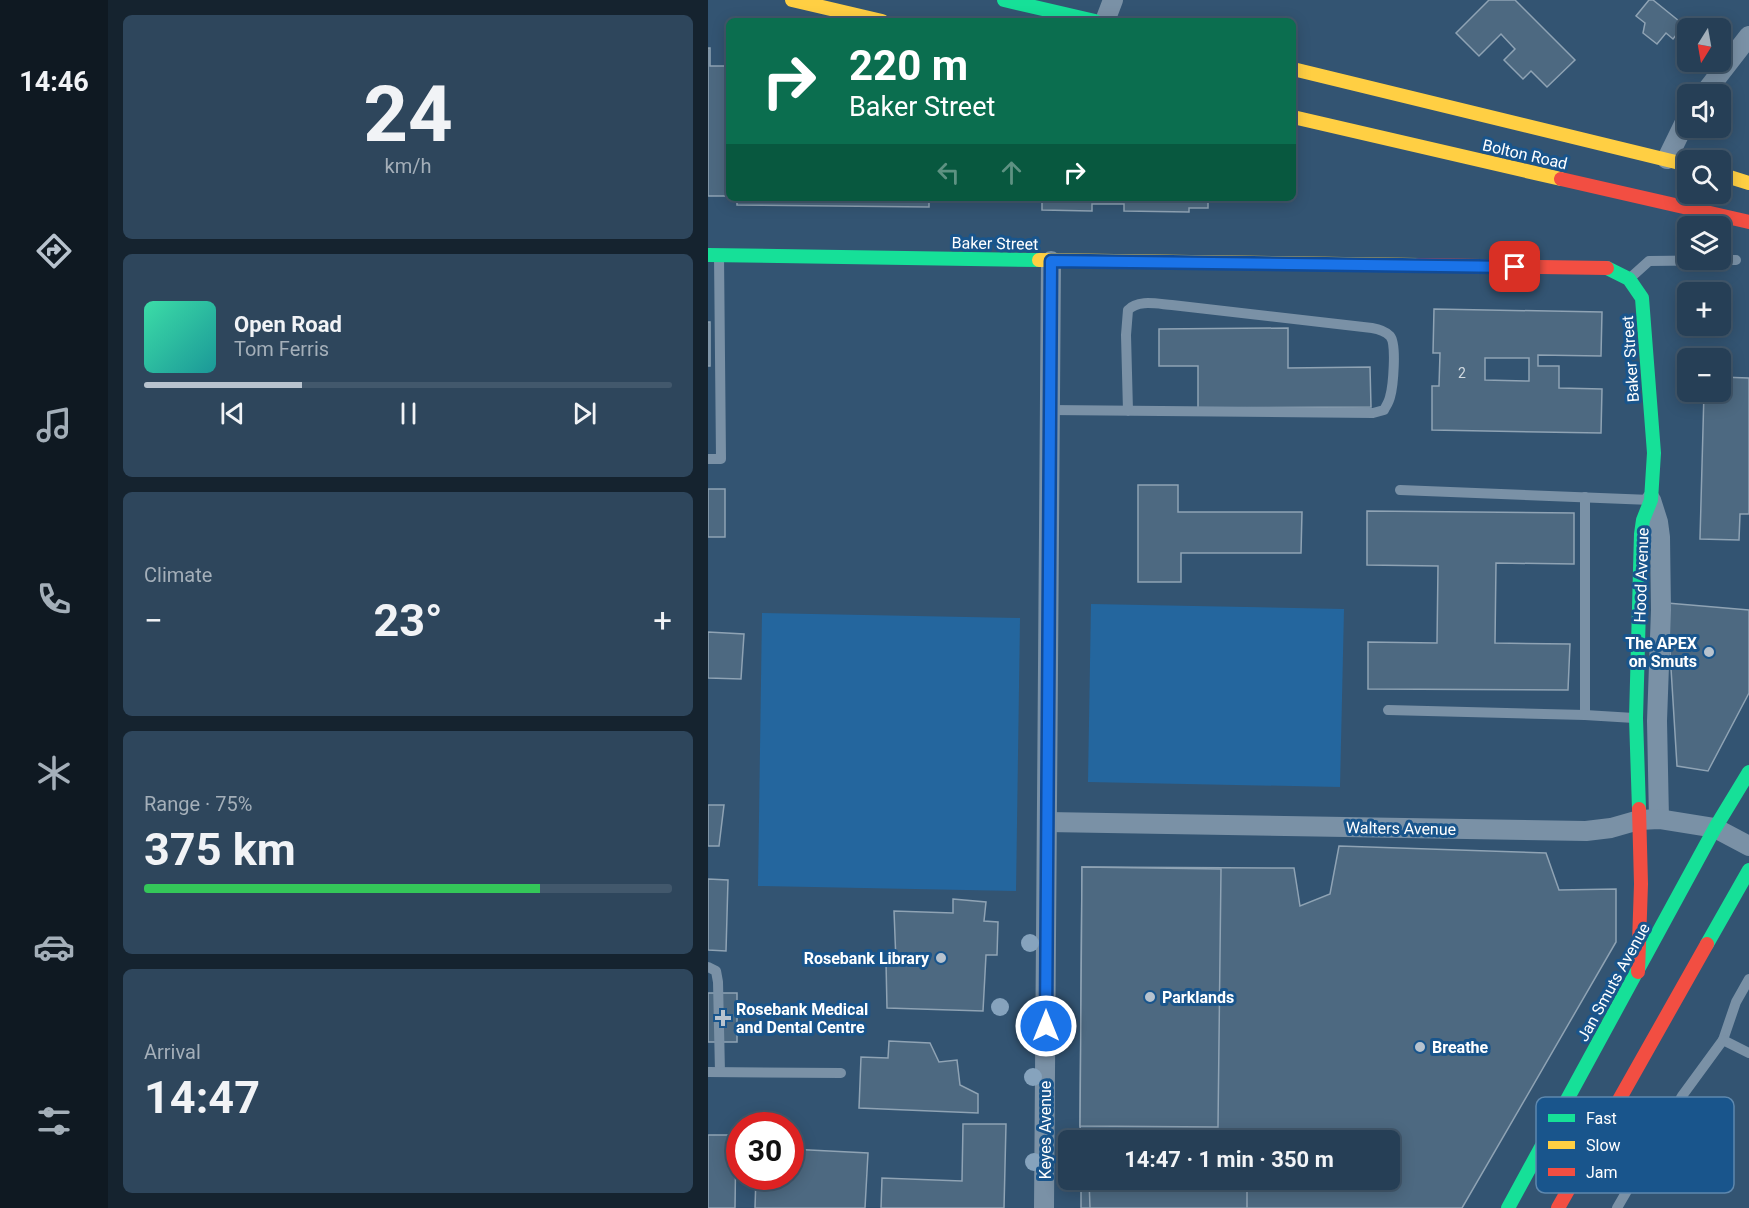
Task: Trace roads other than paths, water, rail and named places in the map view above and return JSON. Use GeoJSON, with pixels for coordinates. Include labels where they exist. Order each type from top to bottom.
{"type":"FeatureCollection","features":[{"type":"Feature","properties":{"kind":"main road"},"geometry":{"type":"LineString","coordinates":[[792,0],[869,18]]}},
{"type":"Feature","properties":{"kind":"main road"},"geometry":{"type":"LineString","coordinates":[[1004,0],[1082,18]]}},
{"type":"Feature","properties":{"kind":"main road","name":"Bolton Road"},"geometry":{"type":"LineString","coordinates":[[1296,70],[1677,162]]}},
{"type":"Feature","properties":{"kind":"main road","name":"Bolton Road"},"geometry":{"type":"LineString","coordinates":[[1296,118],[1749,222]]}},
{"type":"Feature","properties":{"kind":"main road"},"geometry":{"type":"LineString","coordinates":[[1731,177],[1749,183]]}},
{"type":"Feature","properties":{"kind":"main road","name":"Baker Street"},"geometry":{"type":"LineString","coordinates":[[713,255],[1608,268],[1629,279],[1642,298],[1654,453],[1651,500]]}},
{"type":"Feature","properties":{"kind":"main road","name":"Hood Avenue"},"geometry":{"type":"LineString","coordinates":[[1638,972],[1641,884],[1649,820],[1636,718],[1640,609],[1650,561]]}},
{"type":"Feature","properties":{"kind":"main road","name":"Jan Smuts Avenue"},"geometry":{"type":"LineString","coordinates":[[1569,1097],[1715,828],[1749,772]]}},
{"type":"Feature","properties":{"kind":"main road"},"geometry":{"type":"LineString","coordinates":[[1620,1097],[1749,870]]}},
{"type":"Feature","properties":{"kind":"main road","name":"Jan Smuts Avenue"},"geometry":{"type":"LineString","coordinates":[[1508,1208],[1536,1157]]}},
{"type":"Feature","properties":{"kind":"main road"},"geometry":{"type":"LineString","coordinates":[[1557,1208],[1566,1193]]}},
{"type":"Feature","properties":{"kind":"street"},"geometry":{"type":"LineString","coordinates":[[1106,18],[1113,0]]}},
{"type":"Feature","properties":{"kind":"street"},"geometry":{"type":"LineString","coordinates":[[1712,84],[1749,36]]}},
{"type":"Feature","properties":{"kind":"street"},"geometry":{"type":"LineString","coordinates":[[1667,159],[1677,138]]}},
{"type":"Feature","properties":{"kind":"street","name":"Keyes Avenue"},"geometry":{"type":"LineString","coordinates":[[1044,1208],[1051,261]]}},
{"type":"Feature","properties":{"kind":"street","name":"Hood Avenue"},"geometry":{"type":"LineString","coordinates":[[1649,820],[1657,722],[1661,610],[1650,561],[1658,522],[1651,500]]}},
{"type":"Feature","properties":{"kind":"street"},"geometry":{"type":"LineString","coordinates":[[1640,609],[1661,610]]}},
{"type":"Feature","properties":{"kind":"street","name":"Walters Avenue"},"geometry":{"type":"LineString","coordinates":[[1047,822],[1586,831],[1649,820],[1715,828],[1749,846]]}},
{"type":"Feature","properties":{"kind":"lane"},"geometry":{"type":"LineString","coordinates":[[708,459],[721,459],[713,255]]}},
{"type":"Feature","properties":{"kind":"lane"},"geometry":{"type":"LineString","coordinates":[[1629,279],[1649,261],[1736,260]]}},
{"type":"Feature","properties":{"kind":"lane"},"geometry":{"type":"LineString","coordinates":[[1050,410],[1128,411],[1373,413],[1384,410],[1390,396],[1394,362],[1393,342],[1390,336],[1372,328],[1172,305],[1135,305],[1128,310],[1126,335],[1128,411]]}},
{"type":"Feature","properties":{"kind":"lane"},"geometry":{"type":"LineString","coordinates":[[1400,490],[1651,500]]}},
{"type":"Feature","properties":{"kind":"lane"},"geometry":{"type":"LineString","coordinates":[[1585,497],[1585,714]]}},
{"type":"Feature","properties":{"kind":"lane"},"geometry":{"type":"LineString","coordinates":[[1388,710],[1585,714],[1657,722]]}},
{"type":"Feature","properties":{"kind":"lane"},"geometry":{"type":"LineString","coordinates":[[708,967],[716,971],[718,982],[714,1072],[841,1073]]}},
{"type":"Feature","properties":{"kind":"lane"},"geometry":{"type":"LineString","coordinates":[[1681,1097],[1723,1040],[1736,1002],[1749,980]]}},
{"type":"Feature","properties":{"kind":"lane"},"geometry":{"type":"LineString","coordinates":[[1723,1040],[1749,1053]]}},
{"type":"Feature","properties":{"kind":"lane"},"geometry":{"type":"LineString","coordinates":[[1617,1208],[1626,1193]]}},
{"type":"Feature","properties":{"kind":"place","name":"The APEX on Smuts"},"geometry":{"type":"Point","coordinates":[1709,652]}},
{"type":"Feature","properties":{"kind":"place","name":"Rosebank Library"},"geometry":{"type":"Point","coordinates":[941,958]}},
{"type":"Feature","properties":{"kind":"place","name":"Parklands"},"geometry":{"type":"Point","coordinates":[1150,997]}},
{"type":"Feature","properties":{"kind":"place","name":"Rosebank Medical and Dental Centre"},"geometry":{"type":"Point","coordinates":[723,1018]}},
{"type":"Feature","properties":{"kind":"place","name":"Breathe"},"geometry":{"type":"Point","coordinates":[1420,1047]}}]}
